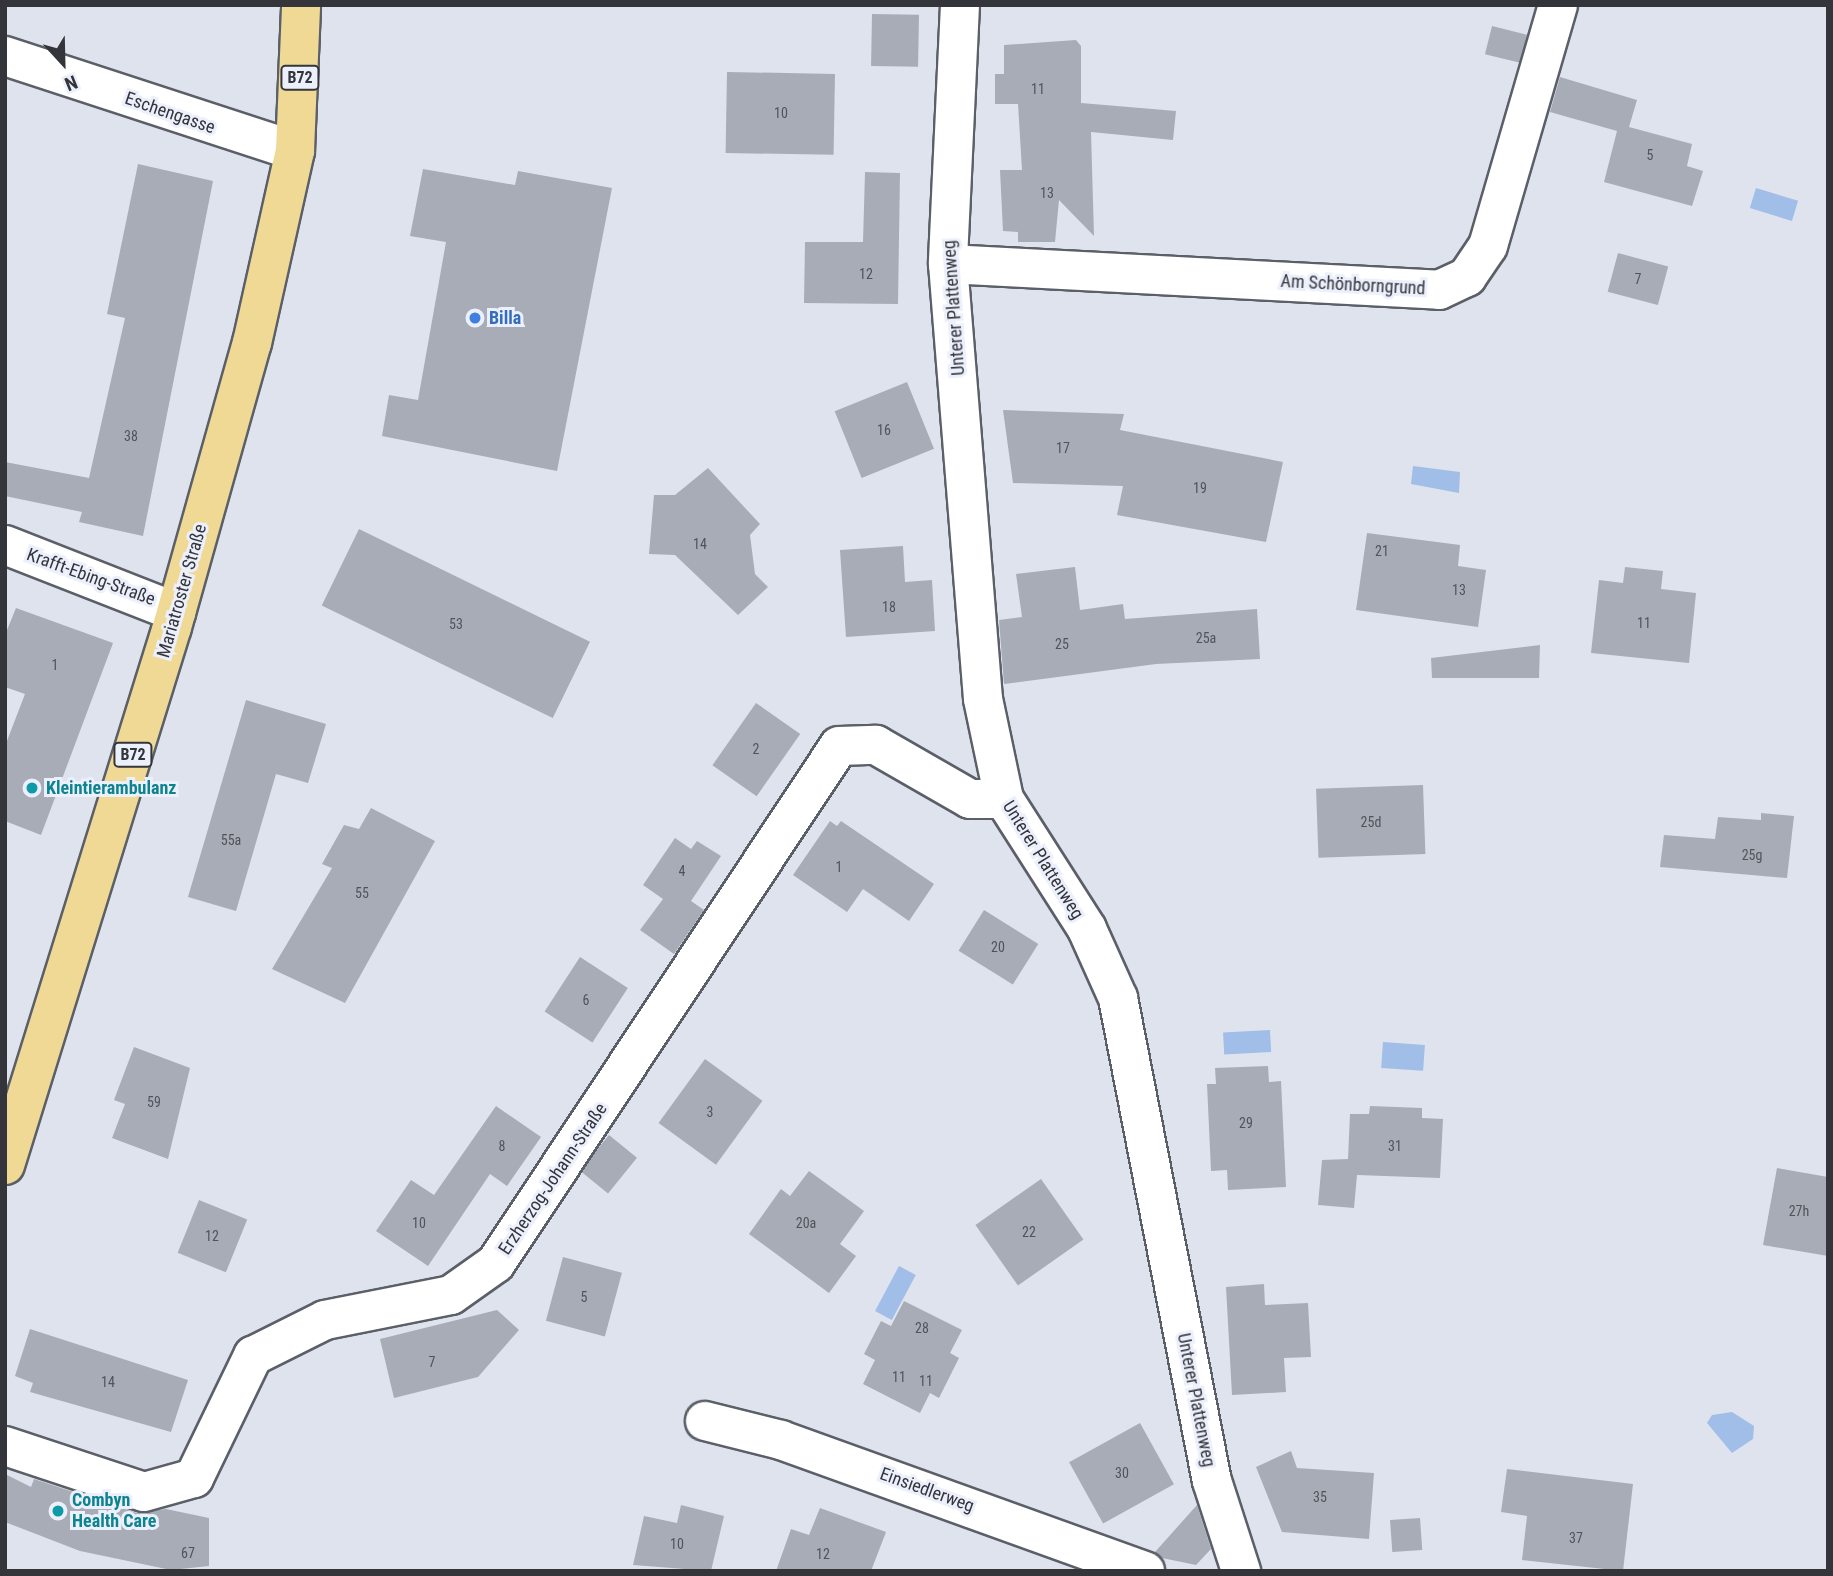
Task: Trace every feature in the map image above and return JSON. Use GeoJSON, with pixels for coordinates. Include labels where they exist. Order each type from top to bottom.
{"type":"FeatureCollection","features":[{"type":"Feature","properties":{"kind":"main road","name":"Mariatroster Straße"},"geometry":{"type":"LineString","coordinates":[[5,1165],[176,612],[252,343],[295,151],[301,5]]}},
{"type":"Feature","properties":{"kind":"street","name":"Unterer Plattenweg"},"geometry":{"type":"LineString","coordinates":[[960,5],[947,264],[983,699],[1004,799],[1087,929],[1118,998],[1212,1481],[1241,1571]]}},
{"type":"Feature","properties":{"kind":"street","name":"Am Schönborngrund"},"geometry":{"type":"LineString","coordinates":[[947,264],[1439,290],[1467,277],[1488,246],[1559,5]]}},
{"type":"Feature","properties":{"kind":"street","name":"Eschengasse"},"geometry":{"type":"LineString","coordinates":[[5,56],[295,151]]}},
{"type":"Feature","properties":{"kind":"street","name":"Krafft-Ebing-Straße"},"geometry":{"type":"LineString","coordinates":[[5,545],[176,612]]}},
{"type":"Feature","properties":{"kind":"street","name":"Erzherzog-Johann-Straße"},"geometry":{"type":"LineString","coordinates":[[5,1446],[144,1492],[194,1478],[261,1350],[325,1321],[451,1295],[496,1263],[839,746],[876,745],[970,800],[1004,799]]}},
{"type":"Feature","properties":{"kind":"street","name":"Einsiedlerweg"},"geometry":{"type":"LineString","coordinates":[[705,1421],[884,1475],[1145,1571]]}},
{"type":"Feature","properties":{"kind":"water"},"geometry":{"type":"Polygon","coordinates":[[[1756,188],[1798,201],[1792,221],[1750,208],[1756,188]]]}},
{"type":"Feature","properties":{"kind":"water"},"geometry":{"type":"Polygon","coordinates":[[[1413,466],[1460,472],[1459,493],[1411,484],[1413,466]]]}},
{"type":"Feature","properties":{"kind":"water"},"geometry":{"type":"Polygon","coordinates":[[[1270,1030],[1271,1052],[1224,1054],[1223,1032],[1270,1030]]]}},
{"type":"Feature","properties":{"kind":"water"},"geometry":{"type":"Polygon","coordinates":[[[1383,1042],[1425,1045],[1423,1071],[1381,1068],[1383,1042]]]}},
{"type":"Feature","properties":{"kind":"water"},"geometry":{"type":"Polygon","coordinates":[[[899,1266],[916,1275],[892,1320],[875,1311],[899,1266]]]}},
{"type":"Feature","properties":{"kind":"water"},"geometry":{"type":"Polygon","coordinates":[[[1732,1412],[1754,1426],[1753,1439],[1732,1453],[1707,1423],[1712,1415],[1732,1412]]]}},
{"type":"Feature","properties":{"kind":"building"},"geometry":{"type":"Polygon","coordinates":[[[872,14],[919,15],[918,67],[871,66],[872,14]]]}},
{"type":"Feature","properties":{"kind":"building"},"geometry":{"type":"Polygon","coordinates":[[[1492,26],[1527,35],[1520,63],[1485,54],[1492,26]]]}},
{"type":"Feature","properties":{"kind":"building"},"geometry":{"type":"Polygon","coordinates":[[[1076,40],[1081,46],[1081,103],[1176,111],[1173,140],[1091,132],[1094,236],[1059,200],[1055,242],[1018,242],[1018,232],[1003,231],[1000,170],[1022,170],[1018,104],[995,104],[995,74],[1004,74],[1004,45],[1076,40]]]}},
{"type":"Feature","properties":{"kind":"building"},"geometry":{"type":"Polygon","coordinates":[[[727,72],[835,74],[834,155],[726,153],[727,72]]]}},
{"type":"Feature","properties":{"kind":"building"},"geometry":{"type":"Polygon","coordinates":[[[1560,77],[1637,100],[1629,127],[1692,144],[1687,166],[1703,171],[1692,206],[1604,182],[1617,131],[1550,112],[1560,77]]]}},
{"type":"Feature","properties":{"kind":"building"},"geometry":{"type":"Polygon","coordinates":[[[138,164],[213,181],[143,536],[79,522],[82,512],[5,496],[5,462],[89,478],[125,318],[107,314],[138,164]]]}},
{"type":"Feature","properties":{"kind":"building"},"geometry":{"type":"Polygon","coordinates":[[[423,169],[515,185],[518,171],[612,188],[557,471],[382,436],[389,395],[418,400],[446,242],[410,236],[423,169]]]}},
{"type":"Feature","properties":{"kind":"building"},"geometry":{"type":"Polygon","coordinates":[[[865,172],[900,173],[898,304],[804,303],[805,242],[863,242],[865,172]]]}},
{"type":"Feature","properties":{"kind":"building"},"geometry":{"type":"Polygon","coordinates":[[[1618,253],[1668,266],[1658,305],[1608,292],[1618,253]]]}},
{"type":"Feature","properties":{"kind":"building"},"geometry":{"type":"Polygon","coordinates":[[[907,382],[934,449],[862,478],[835,411],[907,382]]]}},
{"type":"Feature","properties":{"kind":"building"},"geometry":{"type":"Polygon","coordinates":[[[1003,410],[1124,414],[1120,430],[1283,462],[1266,542],[1117,515],[1123,486],[1013,483],[1003,410]]]}},
{"type":"Feature","properties":{"kind":"building"},"geometry":{"type":"Polygon","coordinates":[[[708,468],[760,524],[750,535],[755,574],[768,587],[738,615],[675,555],[649,554],[654,495],[675,495],[708,468]]]}},
{"type":"Feature","properties":{"kind":"building"},"geometry":{"type":"Polygon","coordinates":[[[359,529],[590,642],[553,718],[322,605],[359,529]]]}},
{"type":"Feature","properties":{"kind":"building"},"geometry":{"type":"Polygon","coordinates":[[[1367,533],[1460,545],[1458,566],[1486,570],[1478,627],[1356,610],[1367,533]]]}},
{"type":"Feature","properties":{"kind":"building"},"geometry":{"type":"Polygon","coordinates":[[[903,546],[905,582],[932,580],[935,631],[846,637],[840,550],[903,546]]]}},
{"type":"Feature","properties":{"kind":"building"},"geometry":{"type":"Polygon","coordinates":[[[1075,567],[1080,610],[1123,604],[1125,619],[1257,609],[1260,659],[1156,664],[1004,684],[999,620],[1022,617],[1016,574],[1075,567]]]}},
{"type":"Feature","properties":{"kind":"building"},"geometry":{"type":"Polygon","coordinates":[[[1625,567],[1663,571],[1661,589],[1696,593],[1689,663],[1591,653],[1599,580],[1623,583],[1625,567]]]}},
{"type":"Feature","properties":{"kind":"building"},"geometry":{"type":"Polygon","coordinates":[[[16,608],[113,643],[41,835],[5,821],[5,746],[25,694],[5,687],[5,635],[16,608]]]}},
{"type":"Feature","properties":{"kind":"building"},"geometry":{"type":"Polygon","coordinates":[[[1540,645],[1539,678],[1432,678],[1431,658],[1540,645]]]}},
{"type":"Feature","properties":{"kind":"building"},"geometry":{"type":"Polygon","coordinates":[[[246,700],[326,724],[308,783],[276,774],[236,911],[188,897],[246,700]]]}},
{"type":"Feature","properties":{"kind":"building"},"geometry":{"type":"Polygon","coordinates":[[[756,703],[800,734],[757,796],[712,765],[756,703]]]}},
{"type":"Feature","properties":{"kind":"building"},"geometry":{"type":"Polygon","coordinates":[[[1423,785],[1425,854],[1318,858],[1316,789],[1423,785]]]}},
{"type":"Feature","properties":{"kind":"building"},"geometry":{"type":"Polygon","coordinates":[[[371,808],[435,841],[345,1003],[272,969],[332,868],[322,864],[344,825],[359,829],[371,808]]]}},
{"type":"Feature","properties":{"kind":"building"},"geometry":{"type":"Polygon","coordinates":[[[1761,813],[1794,816],[1787,878],[1660,867],[1664,835],[1715,839],[1718,817],[1761,820],[1761,813]]]}},
{"type":"Feature","properties":{"kind":"building"},"geometry":{"type":"Polygon","coordinates":[[[830,821],[837,826],[841,821],[934,884],[909,921],[863,889],[847,912],[793,875],[830,821]]]}},
{"type":"Feature","properties":{"kind":"building"},"geometry":{"type":"Polygon","coordinates":[[[675,838],[691,849],[697,841],[721,856],[691,901],[704,910],[674,954],[640,930],[663,899],[643,885],[675,838]]]}},
{"type":"Feature","properties":{"kind":"building"},"geometry":{"type":"Polygon","coordinates":[[[984,910],[1038,944],[1013,985],[959,951],[984,910]]]}},
{"type":"Feature","properties":{"kind":"building"},"geometry":{"type":"Polygon","coordinates":[[[580,957],[628,988],[592,1043],[545,1012],[580,957]]]}},
{"type":"Feature","properties":{"kind":"building"},"geometry":{"type":"Polygon","coordinates":[[[134,1047],[190,1068],[168,1159],[112,1138],[125,1104],[114,1100],[134,1047]]]}},
{"type":"Feature","properties":{"kind":"building"},"geometry":{"type":"Polygon","coordinates":[[[705,1059],[762,1101],[716,1165],[659,1123],[705,1059]]]}},
{"type":"Feature","properties":{"kind":"building"},"geometry":{"type":"Polygon","coordinates":[[[1268,1066],[1269,1082],[1281,1081],[1286,1187],[1228,1190],[1227,1170],[1211,1171],[1207,1084],[1216,1084],[1215,1068],[1268,1066]]]}},
{"type":"Feature","properties":{"kind":"building"},"geometry":{"type":"Polygon","coordinates":[[[496,1106],[541,1137],[507,1186],[490,1174],[428,1266],[376,1231],[411,1180],[434,1195],[496,1106]]]}},
{"type":"Feature","properties":{"kind":"building"},"geometry":{"type":"Polygon","coordinates":[[[1370,1106],[1422,1108],[1422,1118],[1443,1119],[1440,1178],[1357,1175],[1354,1208],[1318,1205],[1322,1160],[1348,1159],[1350,1114],[1369,1114],[1370,1106]]]}},
{"type":"Feature","properties":{"kind":"building"},"geometry":{"type":"Polygon","coordinates":[[[609,1135],[637,1158],[608,1193],[580,1171],[609,1135]]]}},
{"type":"Feature","properties":{"kind":"building"},"geometry":{"type":"Polygon","coordinates":[[[1777,1168],[1828,1177],[1828,1256],[1763,1245],[1777,1168]]]}},
{"type":"Feature","properties":{"kind":"building"},"geometry":{"type":"Polygon","coordinates":[[[809,1171],[864,1211],[840,1244],[856,1256],[829,1293],[749,1234],[781,1189],[790,1196],[809,1171]]]}},
{"type":"Feature","properties":{"kind":"building"},"geometry":{"type":"Polygon","coordinates":[[[1041,1179],[1083,1240],[1018,1286],[975,1225],[1041,1179]]]}},
{"type":"Feature","properties":{"kind":"building"},"geometry":{"type":"Polygon","coordinates":[[[199,1200],[247,1219],[226,1272],[178,1253],[199,1200]]]}},
{"type":"Feature","properties":{"kind":"building"},"geometry":{"type":"Polygon","coordinates":[[[563,1257],[622,1273],[605,1337],[546,1321],[563,1257]]]}},
{"type":"Feature","properties":{"kind":"building"},"geometry":{"type":"Polygon","coordinates":[[[1264,1284],[1265,1305],[1308,1303],[1311,1357],[1284,1358],[1286,1392],[1232,1395],[1226,1287],[1264,1284]]]}},
{"type":"Feature","properties":{"kind":"building"},"geometry":{"type":"Polygon","coordinates":[[[904,1301],[962,1330],[950,1353],[959,1358],[939,1398],[930,1393],[920,1413],[863,1384],[875,1360],[864,1354],[881,1321],[891,1326],[904,1301]]]}},
{"type":"Feature","properties":{"kind":"building"},"geometry":{"type":"Polygon","coordinates":[[[497,1310],[519,1330],[478,1377],[394,1398],[380,1339],[497,1310]]]}},
{"type":"Feature","properties":{"kind":"building"},"geometry":{"type":"Polygon","coordinates":[[[30,1329],[188,1380],[171,1432],[30,1392],[33,1383],[15,1376],[30,1329]]]}},
{"type":"Feature","properties":{"kind":"building"},"geometry":{"type":"Polygon","coordinates":[[[1140,1423],[1174,1484],[1103,1523],[1069,1462],[1140,1423]]]}},
{"type":"Feature","properties":{"kind":"building"},"geometry":{"type":"Polygon","coordinates":[[[1291,1451],[1297,1468],[1374,1473],[1369,1539],[1282,1532],[1256,1467],[1291,1451]]]}},
{"type":"Feature","properties":{"kind":"building"},"geometry":{"type":"Polygon","coordinates":[[[1507,1469],[1633,1484],[1623,1571],[1522,1560],[1527,1516],[1501,1512],[1507,1469]]]}},
{"type":"Feature","properties":{"kind":"building"},"geometry":{"type":"Polygon","coordinates":[[[5,1474],[31,1487],[34,1479],[137,1513],[166,1509],[209,1518],[209,1566],[171,1570],[80,1551],[5,1522],[5,1474]]]}},
{"type":"Feature","properties":{"kind":"building"},"geometry":{"type":"Polygon","coordinates":[[[681,1505],[724,1516],[711,1571],[633,1565],[644,1516],[677,1523],[681,1505]]]}},
{"type":"Feature","properties":{"kind":"building"},"geometry":{"type":"Polygon","coordinates":[[[1197,1505],[1211,1549],[1196,1565],[1162,1558],[1155,1552],[1197,1505]]]}},
{"type":"Feature","properties":{"kind":"building"},"geometry":{"type":"Polygon","coordinates":[[[820,1508],[886,1532],[871,1571],[776,1571],[791,1529],[809,1535],[820,1508]]]}},
{"type":"Feature","properties":{"kind":"building"},"geometry":{"type":"Polygon","coordinates":[[[1420,1518],[1422,1550],[1392,1552],[1390,1520],[1420,1518]]]}},
{"type":"Feature","properties":{"kind":"place","name":"Billa"},"geometry":{"type":"Point","coordinates":[475,318]}},
{"type":"Feature","properties":{"kind":"place","name":"Kleintierambulanz"},"geometry":{"type":"Point","coordinates":[32,788]}},
{"type":"Feature","properties":{"kind":"place","name":"Combyn Health Care"},"geometry":{"type":"Point","coordinates":[58,1511]}}]}
